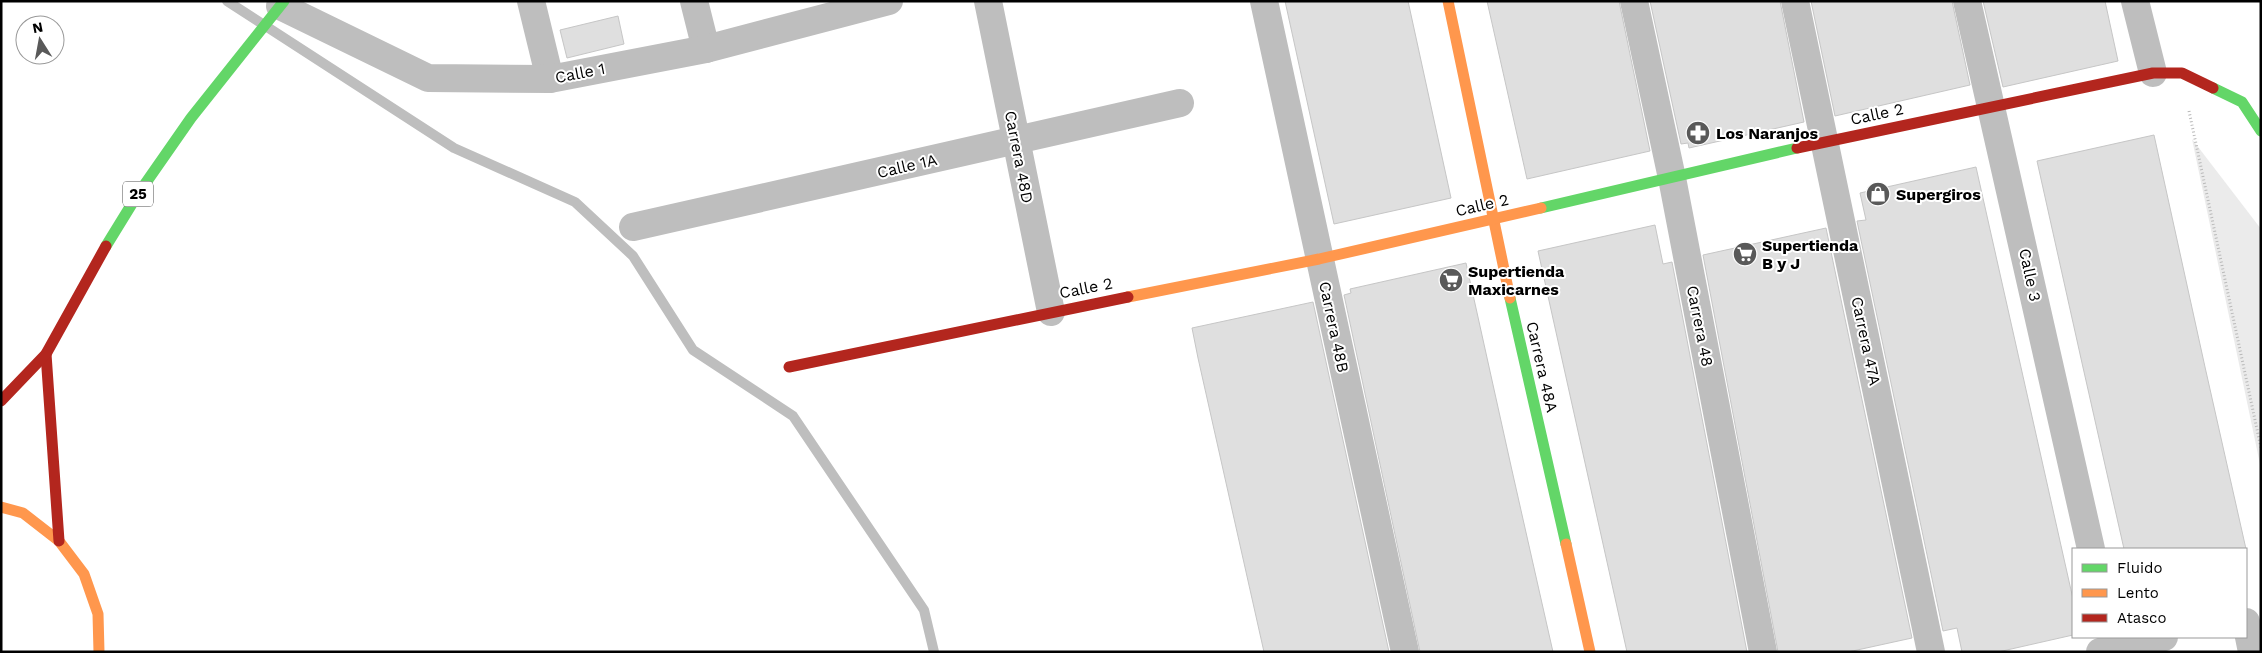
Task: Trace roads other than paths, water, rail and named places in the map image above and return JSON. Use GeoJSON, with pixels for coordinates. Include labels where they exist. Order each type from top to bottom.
{"type":"FeatureCollection","features":[{"type":"Feature","properties":{"kind":"main road","name":"Carrera 48A"},"geometry":{"type":"LineString","coordinates":[[1448,1],[1492,219],[1590,652]]}},
{"type":"Feature","properties":{"kind":"main road","name":"25"},"geometry":{"type":"LineString","coordinates":[[1,401],[46,354],[90,273],[138,194],[191,118],[280,6]]}},
{"type":"Feature","properties":{"kind":"main road","name":"Calle 2"},"geometry":{"type":"LineString","coordinates":[[789,367],[1051,312],[1319,259],[1824,142],[2153,73],[2182,73],[2242,102],[2261,130]]}},
{"type":"Feature","properties":{"kind":"main road"},"geometry":{"type":"LineString","coordinates":[[46,354],[59,540]]}},
{"type":"Feature","properties":{"kind":"main road"},"geometry":{"type":"LineString","coordinates":[[1,506],[23,513],[59,540],[84,574],[98,614],[99,652]]}},
{"type":"Feature","properties":{"kind":"street"},"geometry":{"type":"LineString","coordinates":[[531,1],[550,79]]}},
{"type":"Feature","properties":{"kind":"street"},"geometry":{"type":"LineString","coordinates":[[694,1],[706,49]]}},
{"type":"Feature","properties":{"kind":"street","name":"Calle 1"},"geometry":{"type":"LineString","coordinates":[[280,6],[428,78],[550,79],[706,49],[837,8],[889,1]]}},
{"type":"Feature","properties":{"kind":"street","name":"Carrera 48D"},"geometry":{"type":"LineString","coordinates":[[988,1],[1051,312]]}},
{"type":"Feature","properties":{"kind":"street","name":"Carrera 48B"},"geometry":{"type":"LineString","coordinates":[[1264,1],[1405,652]]}},
{"type":"Feature","properties":{"kind":"street","name":"Carrera 48"},"geometry":{"type":"LineString","coordinates":[[1634,1],[1672,178],[1763,652]]}},
{"type":"Feature","properties":{"kind":"street","name":"Carrera 47A"},"geometry":{"type":"LineString","coordinates":[[1795,1],[1931,652]]}},
{"type":"Feature","properties":{"kind":"street","name":"Calle 3"},"geometry":{"type":"LineString","coordinates":[[1967,1],[2091,548]]}},
{"type":"Feature","properties":{"kind":"street"},"geometry":{"type":"LineString","coordinates":[[2135,1],[2153,73]]}},
{"type":"Feature","properties":{"kind":"street","name":"Calle 1A"},"geometry":{"type":"LineString","coordinates":[[633,227],[1016,142],[1180,103]]}},
{"type":"Feature","properties":{"kind":"street"},"geometry":{"type":"LineString","coordinates":[[2247,620],[2261,615]]}},
{"type":"Feature","properties":{"kind":"street"},"geometry":{"type":"LineString","coordinates":[[2247,625],[2252,652]]}},
{"type":"Feature","properties":{"kind":"street"},"geometry":{"type":"LineString","coordinates":[[2108,646],[2158,638]]}},
{"type":"Feature","properties":{"kind":"waterway"},"geometry":{"type":"LineString","coordinates":[[227,1],[454,148],[575,202],[633,256],[693,350],[793,416],[924,610],[934,652]]}},
{"type":"Feature","properties":{"kind":"place","name":"Los Naranjos"},"geometry":{"type":"Point","coordinates":[1698,133]}},
{"type":"Feature","properties":{"kind":"place","name":"Supergiros"},"geometry":{"type":"Point","coordinates":[1878,194]}},
{"type":"Feature","properties":{"kind":"place","name":"Supertienda B y J"},"geometry":{"type":"Point","coordinates":[1745,254]}},
{"type":"Feature","properties":{"kind":"place","name":"Supertienda Maxicarnes"},"geometry":{"type":"Point","coordinates":[1451,280]}}]}
